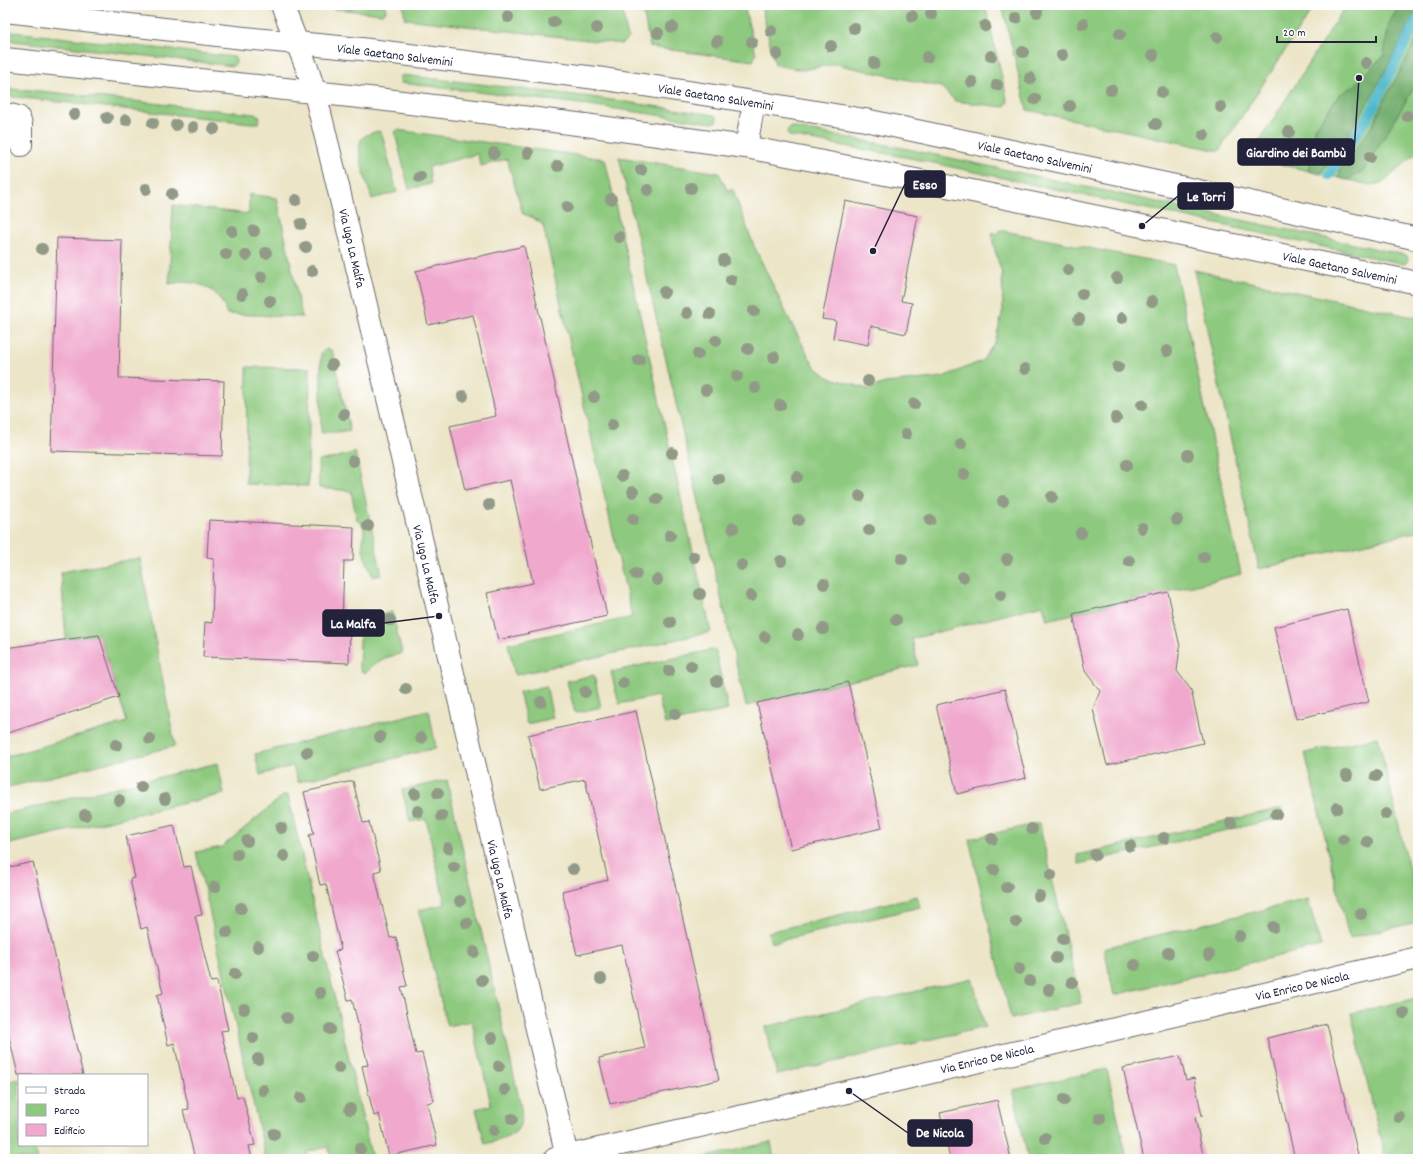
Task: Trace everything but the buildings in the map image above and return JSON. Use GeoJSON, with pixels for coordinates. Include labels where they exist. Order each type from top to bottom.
{"type":"FeatureCollection","features":[{"type":"Feature","properties":{"kind":"main road","name":"Via Ugo La Malfa"},"geometry":{"type":"LineString","coordinates":[[282,5],[307,68],[315,93],[561,1158]]}},
{"type":"Feature","properties":{"kind":"main road","name":"Viale Gaetano Salvemini"},"geometry":{"type":"LineString","coordinates":[[5,11],[130,26],[361,49],[597,78],[754,102],[865,120],[1206,192],[1418,239]]}},
{"type":"Feature","properties":{"kind":"main road","name":"Viale Gaetano Salvemini"},"geometry":{"type":"LineString","coordinates":[[5,59],[378,99],[585,124],[746,147],[967,190],[1418,283]]}},
{"type":"Feature","properties":{"kind":"main road"},"geometry":{"type":"LineString","coordinates":[[746,147],[754,102]]}},
{"type":"Feature","properties":{"kind":"main road"},"geometry":{"type":"LineString","coordinates":[[5,114],[18,117],[21,124],[21,145]]}},
{"type":"Feature","properties":{"kind":"main road","name":"Via Enrico De Nicola"},"geometry":{"type":"LineString","coordinates":[[561,1158],[1418,958]]}},
{"type":"Feature","properties":{"kind":"green space"},"geometry":{"type":"Polygon","coordinates":[[[326,5],[385,5],[386,11],[382,14],[327,8],[326,5]]]}},
{"type":"Feature","properties":{"kind":"green space"},"geometry":{"type":"Polygon","coordinates":[[[403,5],[621,5],[628,38],[622,44],[405,19],[403,5]]]}},
{"type":"Feature","properties":{"kind":"green space"},"geometry":{"type":"Polygon","coordinates":[[[642,5],[744,5],[756,54],[753,61],[650,47],[642,5]]]}},
{"type":"Feature","properties":{"kind":"green space"},"geometry":{"type":"Polygon","coordinates":[[[761,5],[985,5],[1008,103],[1003,107],[955,101],[941,87],[835,64],[803,70],[775,65],[761,5]]]}},
{"type":"Feature","properties":{"kind":"green space"},"geometry":{"type":"Polygon","coordinates":[[[1002,5],[1315,5],[1219,151],[1027,110],[1002,5]]]}},
{"type":"Feature","properties":{"kind":"green space"},"geometry":{"type":"Polygon","coordinates":[[[1346,5],[1418,5],[1418,151],[1383,183],[1370,185],[1249,157],[1346,5]]]}},
{"type":"Feature","properties":{"kind":"green space"},"geometry":{"type":"Polygon","coordinates":[[[1400,5],[1417,5],[1414,15],[1371,97],[1347,136],[1320,174],[1308,171],[1313,156],[1315,128],[1339,95],[1354,86],[1384,55],[1389,23],[1400,5]]]}},
{"type":"Feature","properties":{"kind":"green space"},"geometry":{"type":"Polygon","coordinates":[[[5,31],[235,57],[236,63],[233,66],[5,40],[5,31]]]}},
{"type":"Feature","properties":{"kind":"green space"},"geometry":{"type":"Polygon","coordinates":[[[1418,38],[1418,81],[1364,170],[1347,180],[1339,178],[1340,170],[1373,125],[1382,104],[1418,38]]]}},
{"type":"Feature","properties":{"kind":"green space"},"geometry":{"type":"Polygon","coordinates":[[[403,75],[591,97],[715,115],[717,118],[716,122],[712,123],[589,105],[401,83],[400,77],[403,75]]]}},
{"type":"Feature","properties":{"kind":"green space"},"geometry":{"type":"Polygon","coordinates":[[[5,89],[31,90],[254,114],[260,118],[258,123],[251,123],[5,96],[5,89]]]}},
{"type":"Feature","properties":{"kind":"green space"},"geometry":{"type":"Polygon","coordinates":[[[791,127],[908,149],[1406,255],[1408,258],[1407,262],[1403,264],[910,158],[789,136],[787,133],[788,129],[791,127]]]}},
{"type":"Feature","properties":{"kind":"green space"},"geometry":{"type":"Polygon","coordinates":[[[397,130],[605,159],[711,632],[515,675],[508,644],[632,617],[543,225],[532,217],[523,214],[507,159],[481,166],[477,154],[429,167],[431,184],[409,189],[395,133],[397,130]]]}},
{"type":"Feature","properties":{"kind":"green space"},"geometry":{"type":"Polygon","coordinates":[[[379,131],[382,134],[397,192],[372,199],[362,167],[360,143],[362,138],[366,135],[379,131]]]}},
{"type":"Feature","properties":{"kind":"green space"},"geometry":{"type":"Polygon","coordinates":[[[619,157],[719,173],[727,190],[733,190],[754,246],[791,323],[814,366],[828,377],[868,389],[885,383],[943,377],[982,361],[995,342],[1003,310],[1002,274],[991,232],[998,234],[999,230],[1174,265],[1241,574],[1047,620],[1043,605],[912,639],[918,665],[746,706],[619,157]]]}},
{"type":"Feature","properties":{"kind":"green space"},"geometry":{"type":"Polygon","coordinates":[[[249,194],[277,198],[302,317],[227,314],[218,296],[212,290],[204,286],[188,282],[169,284],[173,205],[249,214],[249,194]]]}},
{"type":"Feature","properties":{"kind":"green space"},"geometry":{"type":"Polygon","coordinates":[[[1194,270],[1418,318],[1418,531],[1259,569],[1194,270]]]}},
{"type":"Feature","properties":{"kind":"green space"},"geometry":{"type":"Polygon","coordinates":[[[326,349],[332,350],[350,431],[321,433],[321,353],[326,349]]]}},
{"type":"Feature","properties":{"kind":"green space"},"geometry":{"type":"Polygon","coordinates":[[[247,367],[310,368],[308,486],[246,484],[247,367]]]}},
{"type":"Feature","properties":{"kind":"green space"},"geometry":{"type":"Polygon","coordinates":[[[355,452],[382,575],[373,577],[364,552],[364,530],[361,523],[357,520],[351,491],[319,488],[318,461],[355,452]]]}},
{"type":"Feature","properties":{"kind":"green space"},"geometry":{"type":"Polygon","coordinates":[[[140,558],[175,746],[5,788],[5,757],[127,722],[99,635],[66,640],[61,572],[140,558]]]}},
{"type":"Feature","properties":{"kind":"green space"},"geometry":{"type":"Polygon","coordinates":[[[392,612],[402,653],[385,658],[376,663],[366,673],[362,672],[359,666],[361,619],[392,612]]]}},
{"type":"Feature","properties":{"kind":"green space"},"geometry":{"type":"Polygon","coordinates":[[[715,649],[728,710],[665,724],[658,696],[619,704],[611,672],[715,649]]]}},
{"type":"Feature","properties":{"kind":"green space"},"geometry":{"type":"Polygon","coordinates":[[[594,675],[601,707],[575,713],[567,681],[594,675]]]}},
{"type":"Feature","properties":{"kind":"green space"},"geometry":{"type":"Polygon","coordinates":[[[546,686],[553,718],[527,724],[519,692],[546,686]]]}},
{"type":"Feature","properties":{"kind":"green space"},"geometry":{"type":"Polygon","coordinates":[[[429,710],[436,748],[298,782],[293,766],[260,775],[255,754],[429,710]]]}},
{"type":"Feature","properties":{"kind":"green space"},"geometry":{"type":"Polygon","coordinates":[[[1378,737],[1418,907],[1418,922],[1349,938],[1305,753],[1378,737]]]}},
{"type":"Feature","properties":{"kind":"green space"},"geometry":{"type":"Polygon","coordinates":[[[218,763],[224,794],[5,845],[5,814],[218,763]]]}},
{"type":"Feature","properties":{"kind":"green space"},"geometry":{"type":"Polygon","coordinates":[[[447,780],[522,1116],[520,1124],[513,1134],[501,1140],[485,1144],[476,1109],[491,1105],[472,1021],[447,1026],[419,910],[445,904],[426,819],[410,822],[402,790],[447,780]]]}},
{"type":"Feature","properties":{"kind":"green space"},"geometry":{"type":"Polygon","coordinates":[[[288,795],[372,1159],[332,1159],[328,1147],[307,1152],[308,1159],[266,1159],[196,852],[222,847],[283,796],[288,795]]]}},
{"type":"Feature","properties":{"kind":"green space"},"geometry":{"type":"Polygon","coordinates":[[[1282,808],[1284,817],[1079,864],[1077,855],[1282,808]]]}},
{"type":"Feature","properties":{"kind":"green space"},"geometry":{"type":"Polygon","coordinates":[[[1039,823],[1081,1003],[1011,1019],[969,839],[1039,823]]]}},
{"type":"Feature","properties":{"kind":"green space"},"geometry":{"type":"Polygon","coordinates":[[[917,896],[920,907],[771,943],[768,932],[917,896]]]}},
{"type":"Feature","properties":{"kind":"green space"},"geometry":{"type":"Polygon","coordinates":[[[1308,899],[1321,946],[1114,995],[1104,948],[1308,899]]]}},
{"type":"Feature","properties":{"kind":"green space"},"geometry":{"type":"Polygon","coordinates":[[[972,978],[985,1027],[777,1075],[765,1027],[972,978]]]}},
{"type":"Feature","properties":{"kind":"green space"},"geometry":{"type":"Polygon","coordinates":[[[1418,998],[1418,1159],[1385,1159],[1351,1013],[1418,998]]]}},
{"type":"Feature","properties":{"kind":"green space"},"geometry":{"type":"Polygon","coordinates":[[[1107,1069],[1127,1159],[1028,1159],[1013,1090],[1107,1069]]]}},
{"type":"Feature","properties":{"kind":"green space"},"geometry":{"type":"Polygon","coordinates":[[[18,1079],[18,1146],[34,1146],[38,1159],[5,1159],[5,1082],[18,1079]]]}},
{"type":"Feature","properties":{"kind":"green space"},"geometry":{"type":"Polygon","coordinates":[[[771,1142],[774,1159],[697,1159],[771,1142]]]}},
{"type":"Feature","properties":{"kind":"waterway"},"geometry":{"type":"LineString","coordinates":[[1329,175],[1370,114],[1418,18]]}},
{"type":"Feature","properties":{"kind":"place","name":"Giardino dei Bambù"},"geometry":{"type":"Point","coordinates":[1359,78]}},
{"type":"Feature","properties":{"kind":"place","name":"Le Torri"},"geometry":{"type":"Point","coordinates":[1142,226]}},
{"type":"Feature","properties":{"kind":"place","name":"Esso"},"geometry":{"type":"Point","coordinates":[873,251]}},
{"type":"Feature","properties":{"kind":"place","name":"La Malfa"},"geometry":{"type":"Point","coordinates":[439,616]}},
{"type":"Feature","properties":{"kind":"place","name":"De Nicola"},"geometry":{"type":"Point","coordinates":[849,1091]}}]}
